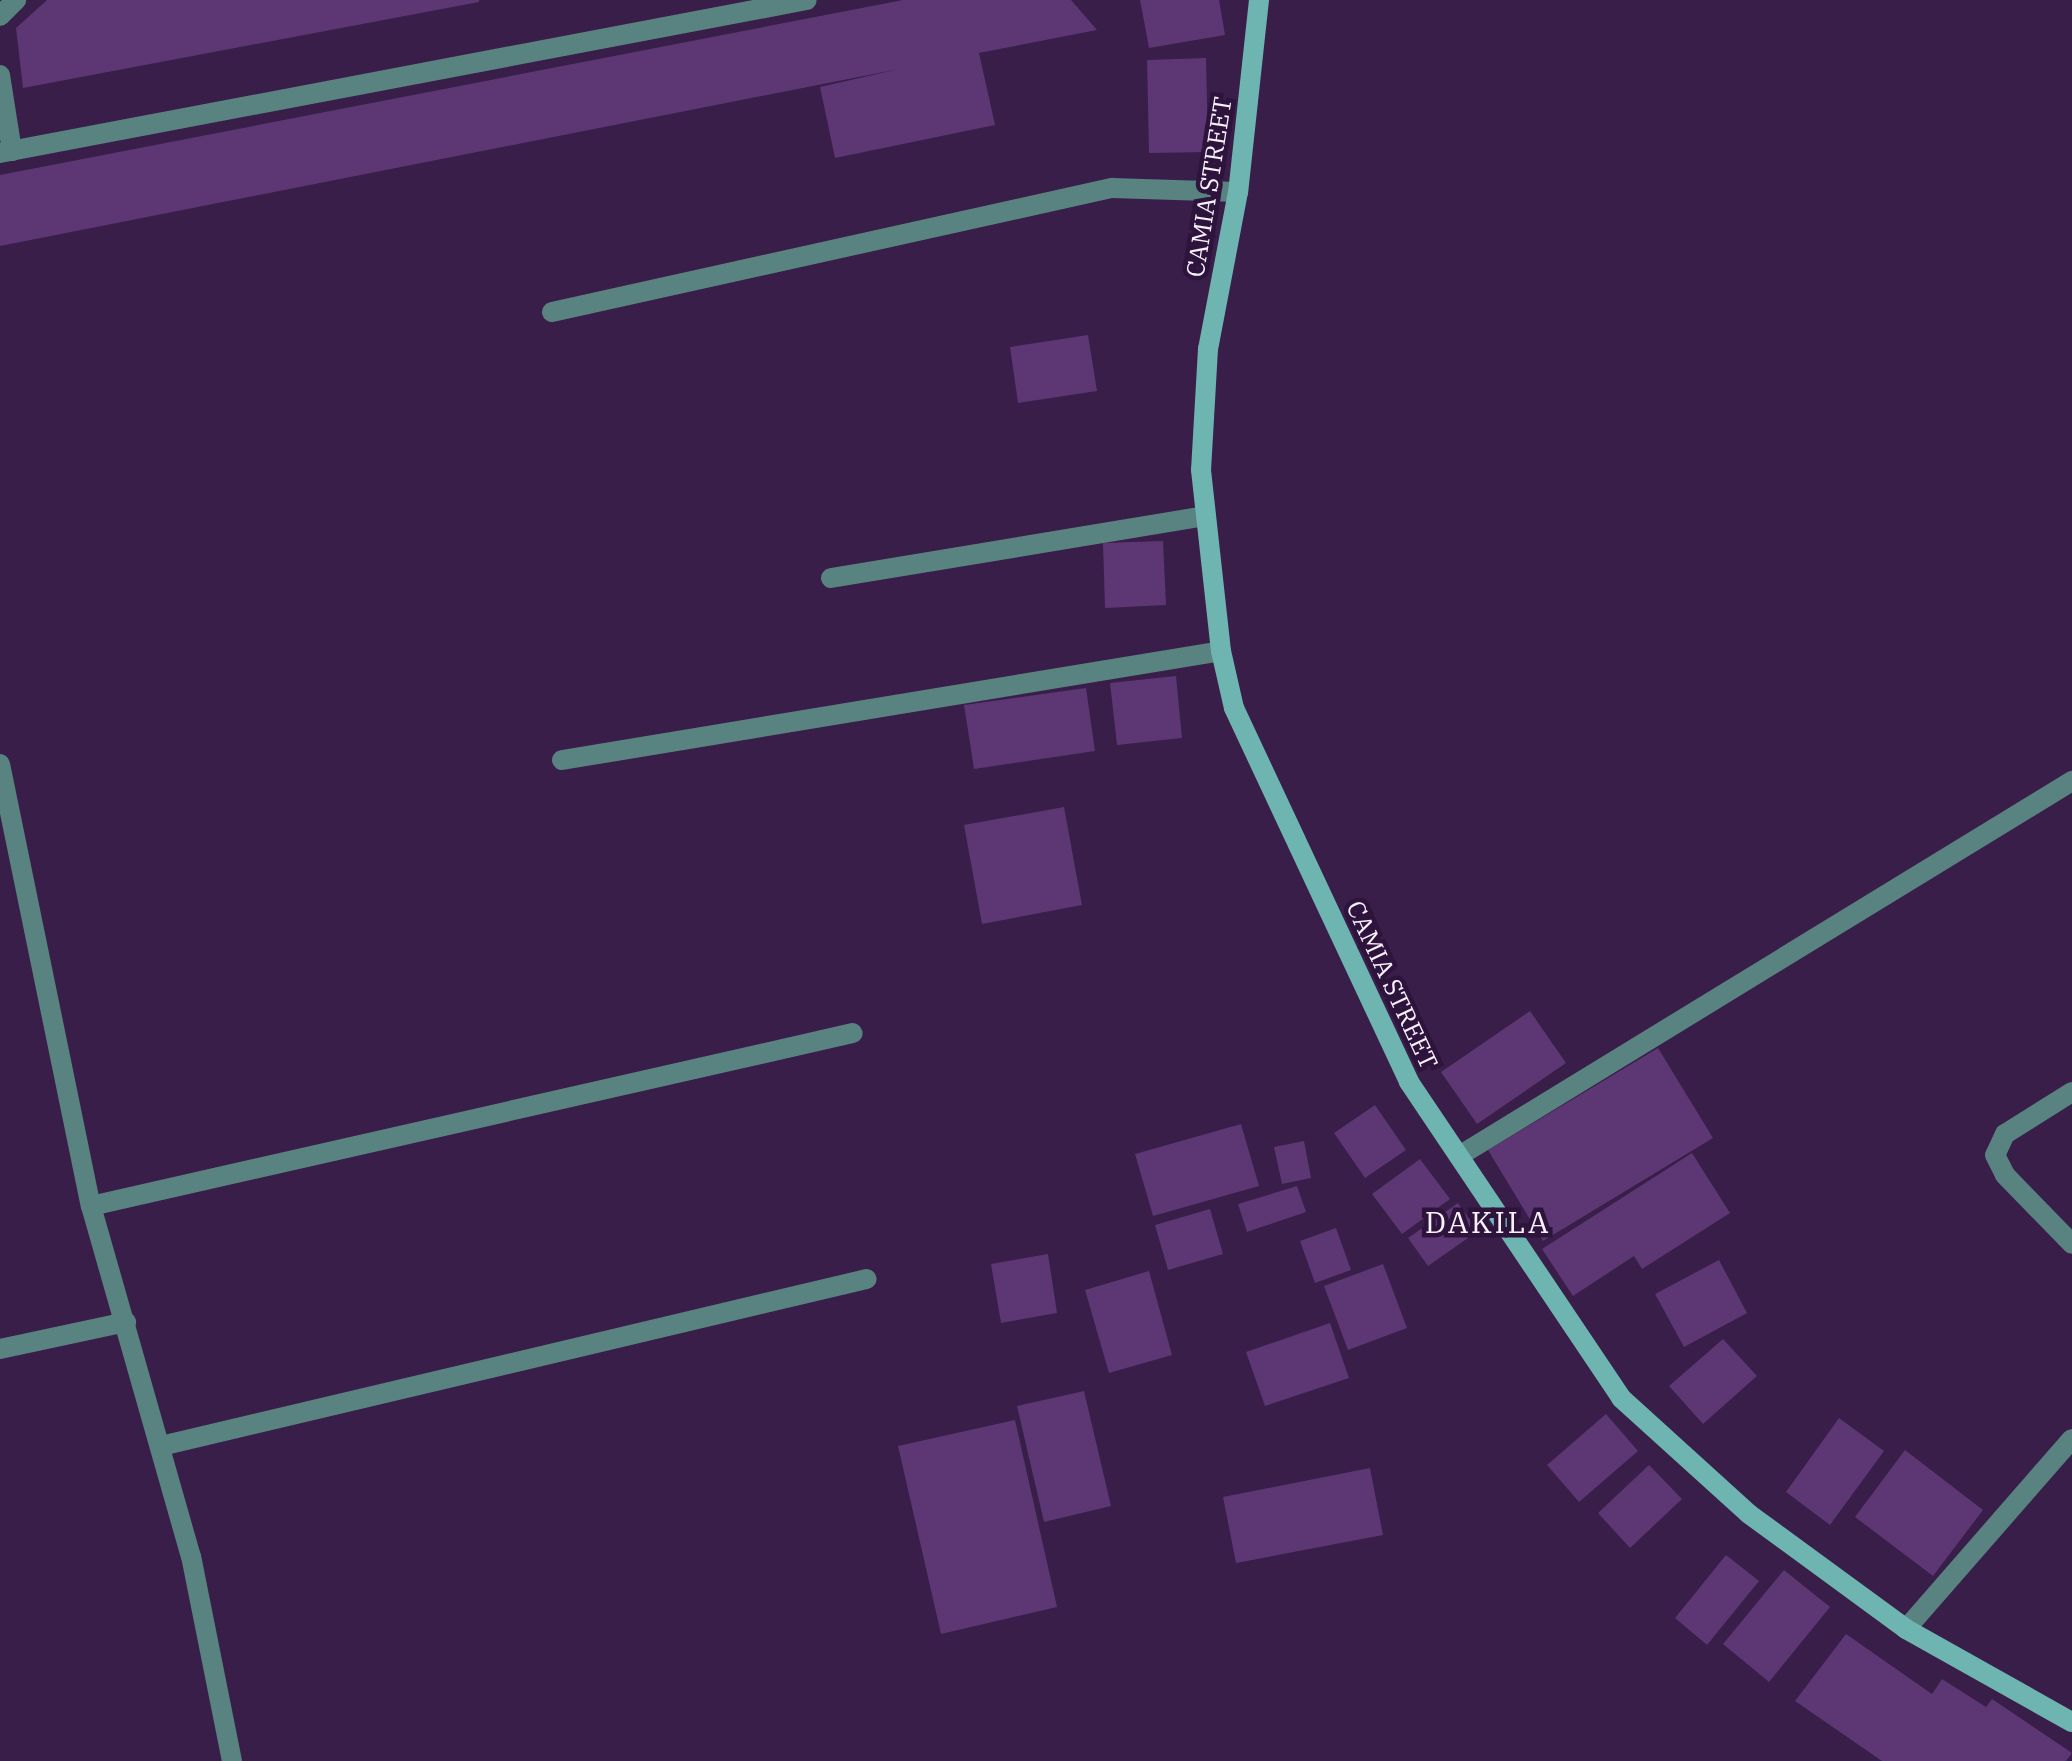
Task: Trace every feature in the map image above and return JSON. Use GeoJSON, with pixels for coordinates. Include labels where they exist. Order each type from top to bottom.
{"type":"FeatureCollection","features":[{"type":"Feature","properties":{"kind":"street"},"geometry":{"type":"LineString","coordinates":[[0,16],[16,0]]}},
{"type":"Feature","properties":{"kind":"street"},"geometry":{"type":"LineString","coordinates":[[0,75],[6,152],[806,0]]}},
{"type":"Feature","properties":{"kind":"street","name":"CAMIA STREET"},"geometry":{"type":"LineString","coordinates":[[1258,0],[1238,192],[1208,350],[1201,470],[1221,651],[1234,708],[1409,1082],[1621,1398],[1749,1514],[1906,1629],[2072,1722]]}},
{"type":"Feature","properties":{"kind":"street"},"geometry":{"type":"LineString","coordinates":[[552,312],[1112,188],[1238,192]]}},
{"type":"Feature","properties":{"kind":"street"},"geometry":{"type":"LineString","coordinates":[[831,578],[1206,516]]}},
{"type":"Feature","properties":{"kind":"street"},"geometry":{"type":"LineString","coordinates":[[562,760],[1221,651]]}},
{"type":"Feature","properties":{"kind":"street"},"geometry":{"type":"LineString","coordinates":[[0,764],[91,1206],[191,1556],[232,1761]]}},
{"type":"Feature","properties":{"kind":"street"},"geometry":{"type":"LineString","coordinates":[[1459,1156],[2072,782]]}},
{"type":"Feature","properties":{"kind":"street"},"geometry":{"type":"LineString","coordinates":[[91,1206],[853,1033]]}},
{"type":"Feature","properties":{"kind":"street"},"geometry":{"type":"LineString","coordinates":[[2072,1092],[2005,1134],[1996,1154],[2005,1175],[2072,1244]]}},
{"type":"Feature","properties":{"kind":"street"},"geometry":{"type":"LineString","coordinates":[[160,1446],[867,1279]]}},
{"type":"Feature","properties":{"kind":"street"},"geometry":{"type":"LineString","coordinates":[[0,1349],[126,1322]]}},
{"type":"Feature","properties":{"kind":"street"},"geometry":{"type":"LineString","coordinates":[[1906,1629],[2072,1439]]}},
{"type":"Feature","properties":{"kind":"building"},"geometry":{"type":"Polygon","coordinates":[[[47,0],[479,2],[23,88],[16,28],[47,0]]]}},
{"type":"Feature","properties":{"kind":"building"},"geometry":{"type":"Polygon","coordinates":[[[903,0],[1071,0],[1097,30],[979,53],[995,125],[835,158],[820,87],[899,69],[0,246],[0,175],[903,0]]]}},
{"type":"Feature","properties":{"kind":"building"},"geometry":{"type":"Polygon","coordinates":[[[1140,0],[1219,0],[1225,35],[1149,48],[1140,0]]]}},
{"type":"Feature","properties":{"kind":"building"},"geometry":{"type":"Polygon","coordinates":[[[1206,58],[1208,152],[1149,153],[1147,60],[1206,58]]]}},
{"type":"Feature","properties":{"kind":"building"},"geometry":{"type":"Polygon","coordinates":[[[1088,335],[1097,391],[1018,403],[1010,347],[1088,335]]]}},
{"type":"Feature","properties":{"kind":"building"},"geometry":{"type":"Polygon","coordinates":[[[1163,541],[1166,605],[1105,608],[1103,543],[1163,541]]]}},
{"type":"Feature","properties":{"kind":"building"},"geometry":{"type":"Polygon","coordinates":[[[1176,676],[1182,738],[1117,745],[1110,683],[1176,676]]]}},
{"type":"Feature","properties":{"kind":"building"},"geometry":{"type":"Polygon","coordinates":[[[1086,688],[1095,751],[974,769],[964,705],[1086,688]]]}},
{"type":"Feature","properties":{"kind":"building"},"geometry":{"type":"Polygon","coordinates":[[[1064,807],[1082,905],[982,924],[964,825],[1064,807]]]}},
{"type":"Feature","properties":{"kind":"building"},"geometry":{"type":"Polygon","coordinates":[[[1530,1011],[1566,1063],[1477,1124],[1441,1072],[1530,1011]]]}},
{"type":"Feature","properties":{"kind":"building"},"geometry":{"type":"Polygon","coordinates":[[[1658,1048],[1713,1138],[1543,1241],[1488,1150],[1658,1048]]]}},
{"type":"Feature","properties":{"kind":"building"},"geometry":{"type":"Polygon","coordinates":[[[1375,1105],[1406,1150],[1365,1178],[1334,1133],[1375,1105]]]}},
{"type":"Feature","properties":{"kind":"building"},"geometry":{"type":"Polygon","coordinates":[[[1241,1124],[1259,1186],[1153,1216],[1135,1154],[1241,1124]]]}},
{"type":"Feature","properties":{"kind":"building"},"geometry":{"type":"Polygon","coordinates":[[[1304,1141],[1311,1178],[1282,1184],[1274,1147],[1304,1141]]]}},
{"type":"Feature","properties":{"kind":"building"},"geometry":{"type":"Polygon","coordinates":[[[1692,1153],[1730,1213],[1642,1269],[1634,1256],[1573,1296],[1542,1249],[1692,1153]]]}},
{"type":"Feature","properties":{"kind":"building"},"geometry":{"type":"Polygon","coordinates":[[[1420,1159],[1450,1199],[1402,1234],[1372,1194],[1420,1159]]]}},
{"type":"Feature","properties":{"kind":"building"},"geometry":{"type":"Polygon","coordinates":[[[1297,1186],[1306,1212],[1247,1232],[1238,1204],[1297,1186]]]}},
{"type":"Feature","properties":{"kind":"building"},"geometry":{"type":"Polygon","coordinates":[[[1458,1203],[1478,1231],[1428,1266],[1408,1238],[1458,1203]]]}},
{"type":"Feature","properties":{"kind":"building"},"geometry":{"type":"Polygon","coordinates":[[[1210,1209],[1223,1254],[1168,1270],[1155,1225],[1210,1209]]]}},
{"type":"Feature","properties":{"kind":"building"},"geometry":{"type":"Polygon","coordinates":[[[1336,1228],[1351,1270],[1315,1283],[1300,1241],[1336,1228]]]}},
{"type":"Feature","properties":{"kind":"building"},"geometry":{"type":"Polygon","coordinates":[[[1048,1254],[1057,1313],[1001,1323],[991,1264],[1048,1254]]]}},
{"type":"Feature","properties":{"kind":"building"},"geometry":{"type":"Polygon","coordinates":[[[1719,1260],[1747,1313],[1684,1347],[1655,1294],[1719,1260]]]}},
{"type":"Feature","properties":{"kind":"building"},"geometry":{"type":"Polygon","coordinates":[[[1383,1264],[1407,1328],[1348,1350],[1324,1286],[1383,1264]]]}},
{"type":"Feature","properties":{"kind":"building"},"geometry":{"type":"Polygon","coordinates":[[[1149,1271],[1172,1355],[1109,1373],[1085,1290],[1149,1271]]]}},
{"type":"Feature","properties":{"kind":"building"},"geometry":{"type":"Polygon","coordinates":[[[1330,1323],[1349,1378],[1265,1406],[1246,1352],[1330,1323]]]}},
{"type":"Feature","properties":{"kind":"building"},"geometry":{"type":"Polygon","coordinates":[[[1723,1339],[1757,1376],[1703,1424],[1669,1386],[1723,1339]]]}},
{"type":"Feature","properties":{"kind":"building"},"geometry":{"type":"Polygon","coordinates":[[[1084,1391],[1111,1506],[1044,1522],[1017,1406],[1084,1391]]]}},
{"type":"Feature","properties":{"kind":"building"},"geometry":{"type":"Polygon","coordinates":[[[1606,1414],[1638,1451],[1579,1502],[1547,1465],[1606,1414]]]}},
{"type":"Feature","properties":{"kind":"building"},"geometry":{"type":"Polygon","coordinates":[[[1839,1418],[1884,1451],[1830,1525],[1786,1492],[1839,1418]]]}},
{"type":"Feature","properties":{"kind":"building"},"geometry":{"type":"Polygon","coordinates":[[[1015,1420],[1057,1607],[941,1634],[898,1446],[1015,1420]]]}},
{"type":"Feature","properties":{"kind":"building"},"geometry":{"type":"Polygon","coordinates":[[[1905,1450],[1983,1510],[1933,1576],[1855,1517],[1905,1450]]]}},
{"type":"Feature","properties":{"kind":"building"},"geometry":{"type":"Polygon","coordinates":[[[1649,1465],[1682,1499],[1630,1548],[1598,1513],[1649,1465]]]}},
{"type":"Feature","properties":{"kind":"building"},"geometry":{"type":"Polygon","coordinates":[[[1370,1468],[1383,1535],[1236,1563],[1223,1497],[1370,1468]]]}},
{"type":"Feature","properties":{"kind":"building"},"geometry":{"type":"Polygon","coordinates":[[[1726,1555],[1759,1581],[1707,1645],[1675,1618],[1726,1555]]]}},
{"type":"Feature","properties":{"kind":"building"},"geometry":{"type":"Polygon","coordinates":[[[1784,1570],[1830,1607],[1769,1682],[1723,1644],[1784,1570]]]}},
{"type":"Feature","properties":{"kind":"building"},"geometry":{"type":"Polygon","coordinates":[[[1846,1634],[1932,1694],[1942,1679],[1986,1707],[1992,1699],[2072,1753],[2066,1761],[1882,1761],[1795,1701],[1846,1634]]]}},
{"type":"Feature","properties":{"kind":"district","name":"DAKILA"},"geometry":{"type":"Point","coordinates":[1488,1222]}}]}
